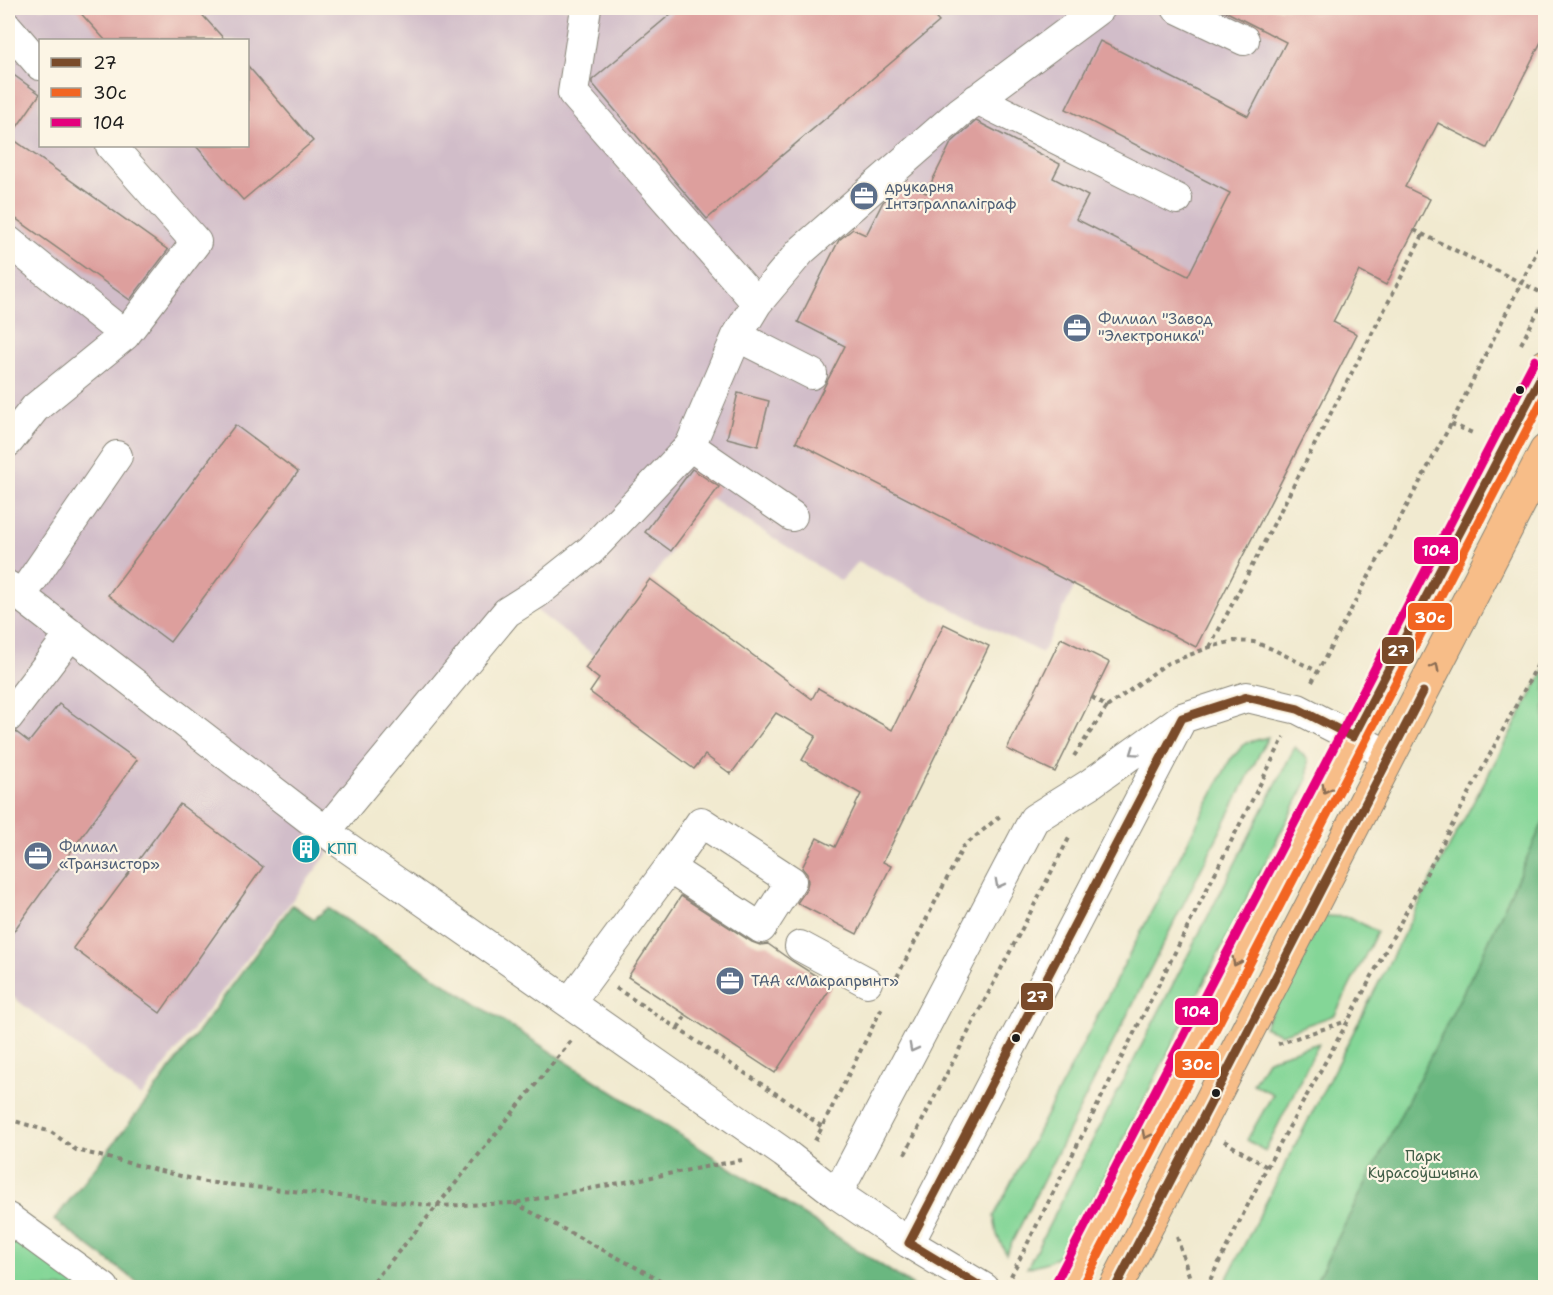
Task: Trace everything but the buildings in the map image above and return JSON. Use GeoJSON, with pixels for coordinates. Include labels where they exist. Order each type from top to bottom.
{"type":"FeatureCollection","features":[{"type":"Feature","properties":{"kind":"main road"},"geometry":{"type":"LineString","coordinates":[[1067,1287],[1545,366]]}},
{"type":"Feature","properties":{"kind":"main road"},"geometry":{"type":"LineString","coordinates":[[1115,1287],[1545,451]]}},
{"type":"Feature","properties":{"kind":"street"},"geometry":{"type":"LineString","coordinates":[[586,8],[573,93],[757,303]]}},
{"type":"Feature","properties":{"kind":"street"},"geometry":{"type":"LineString","coordinates":[[325,832],[507,612],[537,593],[591,550],[690,446],[737,336],[757,303],[801,252],[960,112],[1100,8]]}},
{"type":"Feature","properties":{"kind":"street"},"geometry":{"type":"LineString","coordinates":[[1177,8],[1244,40]]}},
{"type":"Feature","properties":{"kind":"street"},"geometry":{"type":"LineString","coordinates":[[8,27],[39,64]]}},
{"type":"Feature","properties":{"kind":"street"},"geometry":{"type":"LineString","coordinates":[[977,99],[1177,199]]}},
{"type":"Feature","properties":{"kind":"street"},"geometry":{"type":"LineString","coordinates":[[8,442],[35,408],[125,335],[196,242],[112,147]]}},
{"type":"Feature","properties":{"kind":"street"},"geometry":{"type":"LineString","coordinates":[[8,241],[125,335]]}},
{"type":"Feature","properties":{"kind":"street"},"geometry":{"type":"LineString","coordinates":[[737,336],[812,374]]}},
{"type":"Feature","properties":{"kind":"street"},"geometry":{"type":"LineString","coordinates":[[690,446],[792,516]]}},
{"type":"Feature","properties":{"kind":"street"},"geometry":{"type":"LineString","coordinates":[[117,456],[14,591],[325,832],[793,1159],[837,1194],[909,1243],[997,1282]]}},
{"type":"Feature","properties":{"kind":"street"},"geometry":{"type":"LineString","coordinates":[[8,717],[70,634]]}},
{"type":"Feature","properties":{"kind":"street"},"geometry":{"type":"LineString","coordinates":[[837,1194],[1034,819],[1090,784],[1182,718],[1247,697],[1298,710],[1390,756]]}},
{"type":"Feature","properties":{"kind":"street"},"geometry":{"type":"LineString","coordinates":[[909,1243],[1182,718]]}},
{"type":"Feature","properties":{"kind":"street"},"geometry":{"type":"LineString","coordinates":[[580,1009],[669,868]]}},
{"type":"Feature","properties":{"kind":"street"},"geometry":{"type":"LineString","coordinates":[[800,946],[882,989]]}},
{"type":"Feature","properties":{"kind":"street"},"geometry":{"type":"LineString","coordinates":[[8,1218],[104,1287]]}},
{"type":"Feature","properties":{"kind":"path"},"geometry":{"type":"LineString","coordinates":[[1414,230],[1545,295]]}},
{"type":"Feature","properties":{"kind":"path"},"geometry":{"type":"LineString","coordinates":[[997,1282],[1317,671],[1451,424],[1545,233]]}},
{"type":"Feature","properties":{"kind":"path"},"geometry":{"type":"LineString","coordinates":[[1210,647],[1423,235]]}},
{"type":"Feature","properties":{"kind":"path"},"geometry":{"type":"LineString","coordinates":[[1074,757],[1107,707],[1166,664],[1210,647],[1234,641],[1254,642],[1317,671]]}},
{"type":"Feature","properties":{"kind":"path"},"geometry":{"type":"LineString","coordinates":[[1206,1287],[1267,1167],[1348,1021],[1545,649]]}},
{"type":"Feature","properties":{"kind":"path"},"geometry":{"type":"LineString","coordinates":[[1092,697],[1107,707]]}},
{"type":"Feature","properties":{"kind":"path"},"geometry":{"type":"LineString","coordinates":[[8,1119],[51,1132],[76,1150],[205,1182],[437,1206],[514,1203],[793,1159],[822,1127],[882,989],[963,847],[1003,814]]}},
{"type":"Feature","properties":{"kind":"path"},"geometry":{"type":"LineString","coordinates":[[905,1154],[1069,838]]}},
{"type":"Feature","properties":{"kind":"path"},"geometry":{"type":"LineString","coordinates":[[368,1287],[437,1206],[580,1009],[615,987],[796,1107],[822,1127]]}},
{"type":"Feature","properties":{"kind":"path"},"geometry":{"type":"LineString","coordinates":[[678,1028],[686,1015]]}},
{"type":"Feature","properties":{"kind":"path"},"geometry":{"type":"LineString","coordinates":[[1274,1046],[1348,1021]]}},
{"type":"Feature","properties":{"kind":"path"},"geometry":{"type":"LineString","coordinates":[[1217,1136],[1267,1167]]}},
{"type":"Feature","properties":{"kind":"path"},"geometry":{"type":"LineString","coordinates":[[514,1203],[675,1287]]}},
{"type":"Feature","properties":{"kind":"path"},"geometry":{"type":"LineString","coordinates":[[1175,1233],[1193,1287]]}},
{"type":"Feature","properties":{"kind":"shaded area"},"geometry":{"type":"Polygon","coordinates":[[[8,8],[1545,8],[1546,34],[1487,148],[1438,123],[1405,187],[1430,199],[1386,285],[1359,272],[1333,321],[1357,334],[1196,647],[1075,585],[1042,653],[858,562],[841,581],[711,498],[594,655],[532,607],[523,609],[362,809],[141,1097],[8,993],[8,8]]]}},
{"type":"Feature","properties":{"kind":"green space","name":"Парк Курасоўшчына"},"geometry":{"type":"Polygon","coordinates":[[[1545,669],[1545,1287],[1222,1288],[1433,877],[1545,669]]]}},
{"type":"Feature","properties":{"kind":"green space"},"geometry":{"type":"Polygon","coordinates":[[[1268,737],[1006,1254],[997,1235],[994,1216],[1230,760],[1246,743],[1268,737]]]}},
{"type":"Feature","properties":{"kind":"green space"},"geometry":{"type":"Polygon","coordinates":[[[1295,747],[1308,760],[1308,779],[1067,1250],[1050,1261],[1027,1268],[1295,747]]]}},
{"type":"Feature","properties":{"kind":"green space"},"geometry":{"type":"Polygon","coordinates":[[[1545,818],[1545,1287],[1313,1287],[1485,949],[1545,818]]]}},
{"type":"Feature","properties":{"kind":"green space"},"geometry":{"type":"Polygon","coordinates":[[[292,905],[314,919],[328,908],[915,1287],[144,1287],[54,1220],[145,1103],[292,905]]]}},
{"type":"Feature","properties":{"kind":"green space"},"geometry":{"type":"Polygon","coordinates":[[[1322,916],[1350,917],[1377,932],[1335,1015],[1281,1034],[1264,1027],[1322,916]]]}},
{"type":"Feature","properties":{"kind":"green space"},"geometry":{"type":"Polygon","coordinates":[[[1319,1043],[1265,1151],[1247,1140],[1273,1094],[1253,1084],[1268,1059],[1319,1043]]]}},
{"type":"Feature","properties":{"kind":"green space"},"geometry":{"type":"Polygon","coordinates":[[[13,1233],[87,1288],[8,1288],[8,1241],[13,1233]]]}},
{"type":"Feature","properties":{"kind":"transit line","name":"104"},"geometry":{"type":"LineString","coordinates":[[1056,1282],[1535,360]]}},
{"type":"Feature","properties":{"kind":"transit line","name":"27"},"geometry":{"type":"LineString","coordinates":[[983,1288],[909,1243],[1182,718],[1247,697],[1298,709],[1353,737],[1546,367]]}},
{"type":"Feature","properties":{"kind":"transit line","name":"30с"},"geometry":{"type":"LineString","coordinates":[[1081,1288],[1546,393]]}},
{"type":"Feature","properties":{"kind":"transit line","name":"27"},"geometry":{"type":"LineString","coordinates":[[1115,1288],[1423,692]]}},
{"type":"Feature","properties":{"kind":"place","name":"друкарня Інтэгралпаліграф"},"geometry":{"type":"Point","coordinates":[864,196]}},
{"type":"Feature","properties":{"kind":"place","name":"Филиал \"Завод \"Электроника\""},"geometry":{"type":"Point","coordinates":[1077,328]}},
{"type":"Feature","properties":{"kind":"place","name":"КПП"},"geometry":{"type":"Point","coordinates":[306,849]}},
{"type":"Feature","properties":{"kind":"place","name":"Филиал «Транзистор»"},"geometry":{"type":"Point","coordinates":[38,856]}},
{"type":"Feature","properties":{"kind":"place","name":"ТАА «Макрапрынт»"},"geometry":{"type":"Point","coordinates":[730,981]}}]}
